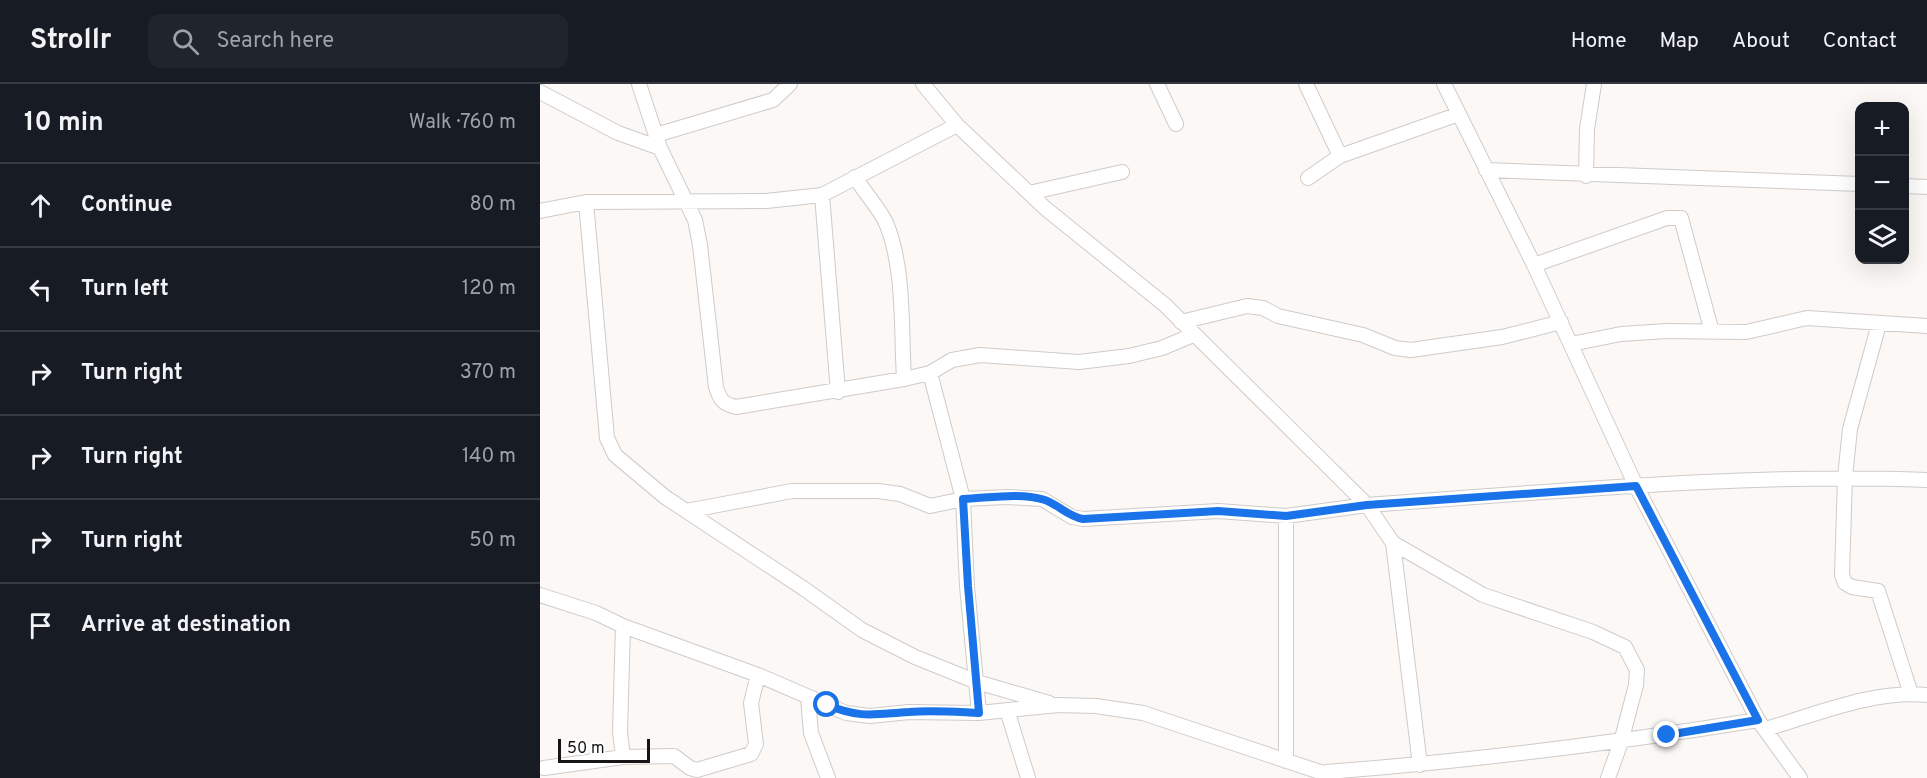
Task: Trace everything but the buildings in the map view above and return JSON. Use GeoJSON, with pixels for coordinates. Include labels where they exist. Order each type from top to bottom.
{"type":"FeatureCollection","features":[{"type":"Feature","properties":{"kind":"street"},"geometry":{"type":"LineString","coordinates":[[639,84],[658,141],[695,220],[719,398],[725,405],[736,407],[904,380],[930,373],[952,360],[980,355],[1079,362],[1129,356],[1162,348],[1193,335]]}},
{"type":"Feature","properties":{"kind":"street"},"geometry":{"type":"LineString","coordinates":[[540,92],[618,133],[658,141],[772,100],[790,84]]}},
{"type":"Feature","properties":{"kind":"street"},"geometry":{"type":"LineString","coordinates":[[923,84],[957,125],[1029,193],[1165,305],[1367,505],[1393,543],[1483,595],[1593,632],[1625,647],[1633,658],[1637,670],[1621,742],[1608,778]]}},
{"type":"Feature","properties":{"kind":"street"},"geometry":{"type":"LineString","coordinates":[[1157,84],[1176,124]]}},
{"type":"Feature","properties":{"kind":"street"},"geometry":{"type":"LineString","coordinates":[[1306,84],[1340,156]]}},
{"type":"Feature","properties":{"kind":"street"},"geometry":{"type":"LineString","coordinates":[[1444,84],[1534,265],[1636,486],[1762,725],[1800,778]]}},
{"type":"Feature","properties":{"kind":"street"},"geometry":{"type":"LineString","coordinates":[[1586,176],[1587,129],[1594,84]]}},
{"type":"Feature","properties":{"kind":"street"},"geometry":{"type":"LineString","coordinates":[[1308,178],[1340,156],[1459,114]]}},
{"type":"Feature","properties":{"kind":"street"},"geometry":{"type":"LineString","coordinates":[[540,211],[586,202],[766,201],[822,195],[957,125]]}},
{"type":"Feature","properties":{"kind":"street"},"geometry":{"type":"LineString","coordinates":[[1486,170],[1586,176],[1855,184]]}},
{"type":"Feature","properties":{"kind":"street"},"geometry":{"type":"LineString","coordinates":[[1029,193],[1122,172]]}},
{"type":"Feature","properties":{"kind":"street"},"geometry":{"type":"LineString","coordinates":[[855,177],[885,221],[892,241],[897,273],[904,380]]}},
{"type":"Feature","properties":{"kind":"street"},"geometry":{"type":"LineString","coordinates":[[1909,186],[1927,187]]}},
{"type":"Feature","properties":{"kind":"street"},"geometry":{"type":"LineString","coordinates":[[822,195],[838,392]]}},
{"type":"Feature","properties":{"kind":"street"},"geometry":{"type":"LineString","coordinates":[[586,202],[607,438],[615,455],[664,497],[803,588],[861,630],[915,657],[978,682],[1058,705]]}},
{"type":"Feature","properties":{"kind":"street"},"geometry":{"type":"LineString","coordinates":[[1534,265],[1667,218],[1681,218],[1712,332]]}},
{"type":"Feature","properties":{"kind":"street"},"geometry":{"type":"LineString","coordinates":[[1181,322],[1247,306],[1263,308],[1278,316],[1363,335],[1395,348],[1411,350],[1502,337],[1561,322]]}},
{"type":"Feature","properties":{"kind":"street"},"geometry":{"type":"LineString","coordinates":[[1571,344],[1621,334],[1746,332],[1807,318],[1927,326]]}},
{"type":"Feature","properties":{"kind":"street"},"geometry":{"type":"LineString","coordinates":[[1879,324],[1850,429],[1845,477],[1842,575],[1845,583],[1852,587],[1878,591],[1911,694]]}},
{"type":"Feature","properties":{"kind":"street"},"geometry":{"type":"LineString","coordinates":[[930,373],[963,499],[979,713]]}},
{"type":"Feature","properties":{"kind":"street"},"geometry":{"type":"LineString","coordinates":[[686,511],[792,491],[892,492],[930,506],[963,499],[1007,496],[1042,499],[1072,517],[1083,519],[1218,511],[1286,516],[1367,505],[1636,486],[1845,477],[1927,480]]}},
{"type":"Feature","properties":{"kind":"street"},"geometry":{"type":"LineString","coordinates":[[1286,516],[1286,761]]}},
{"type":"Feature","properties":{"kind":"street"},"geometry":{"type":"LineString","coordinates":[[1393,543],[1420,765]]}},
{"type":"Feature","properties":{"kind":"street"},"geometry":{"type":"LineString","coordinates":[[540,595],[596,613],[623,626],[758,675],[846,713],[870,716],[909,712],[979,713],[1058,705],[1096,706],[1143,713],[1286,761],[1317,775],[1338,778]]}},
{"type":"Feature","properties":{"kind":"street"},"geometry":{"type":"LineString","coordinates":[[623,626],[620,703],[623,757]]}},
{"type":"Feature","properties":{"kind":"street"},"geometry":{"type":"LineString","coordinates":[[542,765],[623,757],[674,756],[690,768],[697,770],[754,751],[751,703],[758,675]]}},
{"type":"Feature","properties":{"kind":"street"},"geometry":{"type":"LineString","coordinates":[[1317,775],[1762,725],[1858,702],[1911,694],[1927,695]]}},
{"type":"Feature","properties":{"kind":"street"},"geometry":{"type":"LineString","coordinates":[[808,698],[811,733],[828,778]]}},
{"type":"Feature","properties":{"kind":"street"},"geometry":{"type":"LineString","coordinates":[[1007,710],[1028,778]]}},
{"type":"Feature","properties":{"kind":"street"},"geometry":{"type":"LineString","coordinates":[[682,760],[684,778]]}},
{"type":"Feature","properties":{"kind":"street"},"geometry":{"type":"LineString","coordinates":[[542,765],[556,778]]}},
{"type":"Feature","properties":{"kind":"route"},"geometry":{"type":"LineString","coordinates":[[827,705],[846,713],[870,716],[909,712],[979,713],[963,499],[1007,496],[1042,499],[1053,503],[1072,517],[1083,519],[1218,511],[1286,516],[1367,505],[1636,486],[1758,720],[1667,735]]}}]}
